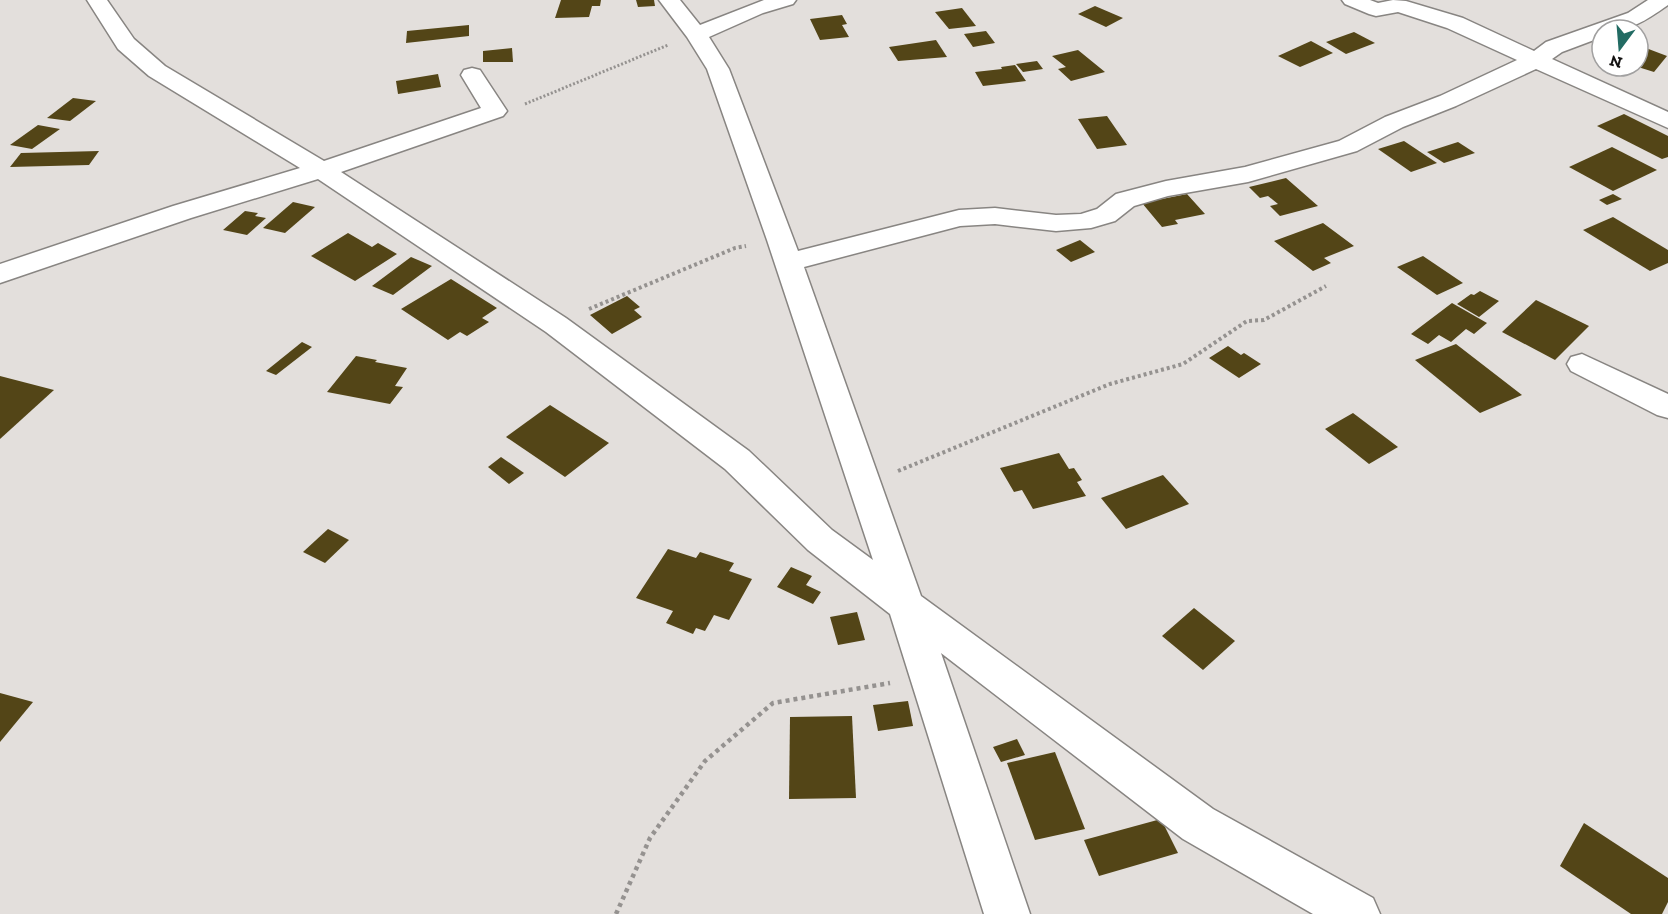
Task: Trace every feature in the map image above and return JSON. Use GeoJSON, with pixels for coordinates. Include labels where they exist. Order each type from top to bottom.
{"type":"FeatureCollection","features":[{"type":"Feature","properties":{"kind":"street"},"geometry":{"type":"LineString","coordinates":[[97,0],[126,44],[157,71],[321,170],[556,325],[736,460],[820,540],[907,608],[1198,824],[1357,914]]}},
{"type":"Feature","properties":{"kind":"street"},"geometry":{"type":"LineString","coordinates":[[669,0],[696,34],[718,69],[785,251],[907,608],[1006,914]]}},
{"type":"Feature","properties":{"kind":"street"},"geometry":{"type":"LineString","coordinates":[[696,34],[756,9],[786,0]]}},
{"type":"Feature","properties":{"kind":"street"},"geometry":{"type":"LineString","coordinates":[[1352,0],[1376,10],[1400,5],[1455,23],[1668,121]]}},
{"type":"Feature","properties":{"kind":"street"},"geometry":{"type":"LineString","coordinates":[[785,251],[959,218],[995,216],[1082,222],[1106,215],[1125,200],[1166,189],[1248,174],[1348,146],[1394,122],[1448,101],[1536,60],[1554,47],[1636,18],[1662,0]]}},
{"type":"Feature","properties":{"kind":"street"},"geometry":{"type":"LineString","coordinates":[[5,275],[182,212],[321,170],[495,111],[472,75]]}},
{"type":"Feature","properties":{"kind":"street"},"geometry":{"type":"LineString","coordinates":[[1582,364],[1668,407]]}},
{"type":"Feature","properties":{"kind":"path"},"geometry":{"type":"LineString","coordinates":[[495,111],[523,104],[696,34]]}},
{"type":"Feature","properties":{"kind":"path"},"geometry":{"type":"LineString","coordinates":[[556,325],[606,300],[735,248],[785,251]]}},
{"type":"Feature","properties":{"kind":"path"},"geometry":{"type":"LineString","coordinates":[[864,484],[1110,384],[1183,364],[1247,321],[1264,320],[1326,286]]}},
{"type":"Feature","properties":{"kind":"path"},"geometry":{"type":"LineString","coordinates":[[616,914],[650,838],[705,761],[773,703],[929,676]]}},
{"type":"Feature","properties":{"kind":"building"},"geometry":{"type":"Polygon","coordinates":[[[561,0],[601,0],[600,6],[592,6],[589,17],[555,18],[561,0]]]}},
{"type":"Feature","properties":{"kind":"building"},"geometry":{"type":"Polygon","coordinates":[[[636,0],[654,0],[655,6],[638,7],[636,0]]]}},
{"type":"Feature","properties":{"kind":"building"},"geometry":{"type":"Polygon","coordinates":[[[1095,6],[1123,18],[1106,27],[1078,14],[1095,6]]]}},
{"type":"Feature","properties":{"kind":"building"},"geometry":{"type":"Polygon","coordinates":[[[962,8],[976,26],[949,29],[935,12],[962,8]]]}},
{"type":"Feature","properties":{"kind":"building"},"geometry":{"type":"Polygon","coordinates":[[[842,15],[847,24],[842,25],[849,37],[820,40],[810,19],[842,15]]]}},
{"type":"Feature","properties":{"kind":"building"},"geometry":{"type":"Polygon","coordinates":[[[469,25],[469,36],[406,43],[407,31],[469,25]]]}},
{"type":"Feature","properties":{"kind":"building"},"geometry":{"type":"Polygon","coordinates":[[[986,31],[995,43],[973,47],[964,34],[986,31]]]}},
{"type":"Feature","properties":{"kind":"building"},"geometry":{"type":"Polygon","coordinates":[[[1354,32],[1375,43],[1346,54],[1326,42],[1354,32]]]}},
{"type":"Feature","properties":{"kind":"building"},"geometry":{"type":"Polygon","coordinates":[[[936,40],[947,57],[898,61],[889,47],[936,40]]]}},
{"type":"Feature","properties":{"kind":"building"},"geometry":{"type":"Polygon","coordinates":[[[1311,41],[1333,53],[1300,67],[1278,56],[1311,41]]]}},
{"type":"Feature","properties":{"kind":"building"},"geometry":{"type":"Polygon","coordinates":[[[512,48],[513,62],[483,62],[483,51],[512,48]]]}},
{"type":"Feature","properties":{"kind":"building"},"geometry":{"type":"Polygon","coordinates":[[[1078,50],[1105,72],[1071,81],[1058,69],[1066,67],[1052,56],[1078,50]]]}},
{"type":"Feature","properties":{"kind":"building"},"geometry":{"type":"Polygon","coordinates":[[[1650,50],[1667,56],[1654,72],[1650,71],[1650,50]]]}},
{"type":"Feature","properties":{"kind":"building"},"geometry":{"type":"Polygon","coordinates":[[[1037,61],[1043,69],[1023,72],[1016,64],[1037,61]]]}},
{"type":"Feature","properties":{"kind":"building"},"geometry":{"type":"Polygon","coordinates":[[[1015,65],[1026,81],[983,86],[975,72],[1002,69],[1001,67],[1015,65]]]}},
{"type":"Feature","properties":{"kind":"building"},"geometry":{"type":"Polygon","coordinates":[[[438,74],[441,87],[398,94],[396,81],[438,74]]]}},
{"type":"Feature","properties":{"kind":"building"},"geometry":{"type":"Polygon","coordinates":[[[73,98],[96,101],[70,121],[47,118],[73,98]]]}},
{"type":"Feature","properties":{"kind":"building"},"geometry":{"type":"Polygon","coordinates":[[[1624,114],[1668,136],[1668,157],[1662,159],[1597,126],[1624,114]]]}},
{"type":"Feature","properties":{"kind":"building"},"geometry":{"type":"Polygon","coordinates":[[[1107,116],[1127,145],[1097,149],[1078,119],[1107,116]]]}},
{"type":"Feature","properties":{"kind":"building"},"geometry":{"type":"Polygon","coordinates":[[[38,125],[60,129],[32,149],[10,145],[38,125]]]}},
{"type":"Feature","properties":{"kind":"building"},"geometry":{"type":"Polygon","coordinates":[[[1404,141],[1437,163],[1411,172],[1378,149],[1404,141]]]}},
{"type":"Feature","properties":{"kind":"building"},"geometry":{"type":"Polygon","coordinates":[[[1458,142],[1475,153],[1444,163],[1427,152],[1458,142]]]}},
{"type":"Feature","properties":{"kind":"building"},"geometry":{"type":"Polygon","coordinates":[[[1612,147],[1657,170],[1613,191],[1569,167],[1612,147]]]}},
{"type":"Feature","properties":{"kind":"building"},"geometry":{"type":"Polygon","coordinates":[[[99,151],[89,165],[10,167],[21,153],[99,151]]]}},
{"type":"Feature","properties":{"kind":"building"},"geometry":{"type":"Polygon","coordinates":[[[1286,178],[1318,206],[1280,216],[1270,206],[1278,204],[1268,196],[1260,198],[1249,187],[1286,178]]]}},
{"type":"Feature","properties":{"kind":"building"},"geometry":{"type":"Polygon","coordinates":[[[1187,194],[1205,214],[1175,220],[1178,224],[1162,227],[1142,203],[1187,194]]]}},
{"type":"Feature","properties":{"kind":"building"},"geometry":{"type":"Polygon","coordinates":[[[1613,194],[1622,199],[1607,205],[1599,200],[1613,194]]]}},
{"type":"Feature","properties":{"kind":"building"},"geometry":{"type":"Polygon","coordinates":[[[293,202],[315,207],[285,233],[263,228],[293,202]]]}},
{"type":"Feature","properties":{"kind":"building"},"geometry":{"type":"Polygon","coordinates":[[[245,211],[258,213],[255,216],[266,218],[247,235],[223,230],[245,211]]]}},
{"type":"Feature","properties":{"kind":"building"},"geometry":{"type":"Polygon","coordinates":[[[1613,217],[1668,250],[1668,263],[1650,271],[1583,230],[1613,217]]]}},
{"type":"Feature","properties":{"kind":"building"},"geometry":{"type":"Polygon","coordinates":[[[1323,223],[1354,246],[1324,258],[1331,263],[1313,271],[1274,241],[1323,223]]]}},
{"type":"Feature","properties":{"kind":"building"},"geometry":{"type":"Polygon","coordinates":[[[348,233],[372,247],[378,243],[397,254],[355,281],[311,256],[348,233]]]}},
{"type":"Feature","properties":{"kind":"building"},"geometry":{"type":"Polygon","coordinates":[[[1080,240],[1095,252],[1071,262],[1056,250],[1080,240]]]}},
{"type":"Feature","properties":{"kind":"building"},"geometry":{"type":"Polygon","coordinates":[[[1423,256],[1463,283],[1437,295],[1397,267],[1423,256]]]}},
{"type":"Feature","properties":{"kind":"building"},"geometry":{"type":"Polygon","coordinates":[[[411,257],[432,266],[393,295],[372,286],[411,257]]]}},
{"type":"Feature","properties":{"kind":"building"},"geometry":{"type":"Polygon","coordinates":[[[451,279],[497,308],[482,318],[489,322],[467,336],[460,332],[448,340],[401,309],[451,279]]]}},
{"type":"Feature","properties":{"kind":"building"},"geometry":{"type":"Polygon","coordinates":[[[1480,291],[1499,301],[1479,317],[1457,304],[1471,294],[1474,295],[1480,291]]]}},
{"type":"Feature","properties":{"kind":"building"},"geometry":{"type":"Polygon","coordinates":[[[627,296],[640,307],[634,310],[642,317],[612,334],[590,315],[627,296]]]}},
{"type":"Feature","properties":{"kind":"building"},"geometry":{"type":"Polygon","coordinates":[[[1536,300],[1589,326],[1555,360],[1502,332],[1536,300]]]}},
{"type":"Feature","properties":{"kind":"building"},"geometry":{"type":"Polygon","coordinates":[[[1452,303],[1487,323],[1474,334],[1466,329],[1451,342],[1439,335],[1428,344],[1411,334],[1452,303]]]}},
{"type":"Feature","properties":{"kind":"building"},"geometry":{"type":"Polygon","coordinates":[[[302,342],[312,347],[276,375],[266,371],[302,342]]]}},
{"type":"Feature","properties":{"kind":"building"},"geometry":{"type":"Polygon","coordinates":[[[1456,344],[1522,395],[1480,413],[1415,360],[1456,344]]]}},
{"type":"Feature","properties":{"kind":"building"},"geometry":{"type":"Polygon","coordinates":[[[1228,346],[1261,364],[1239,378],[1209,358],[1228,346]]]}},
{"type":"Feature","properties":{"kind":"building"},"geometry":{"type":"Polygon","coordinates":[[[356,356],[407,368],[395,386],[403,387],[390,404],[327,392],[356,356]]]}},
{"type":"Feature","properties":{"kind":"building"},"geometry":{"type":"Polygon","coordinates":[[[0,376],[54,390],[0,439],[0,376]]]}},
{"type":"Feature","properties":{"kind":"building"},"geometry":{"type":"Polygon","coordinates":[[[550,405],[609,443],[565,477],[506,437],[550,405]]]}},
{"type":"Feature","properties":{"kind":"building"},"geometry":{"type":"Polygon","coordinates":[[[1353,413],[1398,447],[1369,464],[1325,429],[1353,413]]]}},
{"type":"Feature","properties":{"kind":"building"},"geometry":{"type":"Polygon","coordinates":[[[1059,453],[1069,469],[1074,468],[1082,480],[1077,482],[1086,496],[1033,509],[1022,490],[1014,492],[1000,468],[1059,453]]]}},
{"type":"Feature","properties":{"kind":"building"},"geometry":{"type":"Polygon","coordinates":[[[501,457],[524,473],[509,484],[488,467],[501,457]]]}},
{"type":"Feature","properties":{"kind":"building"},"geometry":{"type":"Polygon","coordinates":[[[1163,475],[1189,504],[1126,529],[1101,498],[1163,475]]]}},
{"type":"Feature","properties":{"kind":"building"},"geometry":{"type":"Polygon","coordinates":[[[328,529],[349,540],[325,563],[303,552],[328,529]]]}},
{"type":"Feature","properties":{"kind":"building"},"geometry":{"type":"Polygon","coordinates":[[[668,549],[696,558],[700,552],[734,563],[729,571],[752,579],[729,620],[714,615],[705,631],[696,628],[693,634],[666,623],[673,611],[636,598],[668,549]]]}},
{"type":"Feature","properties":{"kind":"building"},"geometry":{"type":"Polygon","coordinates":[[[791,567],[812,576],[806,585],[821,592],[813,604],[777,587],[791,567]]]}},
{"type":"Feature","properties":{"kind":"building"},"geometry":{"type":"Polygon","coordinates":[[[1194,608],[1235,641],[1203,670],[1162,636],[1194,608]]]}},
{"type":"Feature","properties":{"kind":"building"},"geometry":{"type":"Polygon","coordinates":[[[857,612],[865,640],[838,645],[830,617],[857,612]]]}},
{"type":"Feature","properties":{"kind":"building"},"geometry":{"type":"Polygon","coordinates":[[[0,693],[33,702],[0,742],[0,693]]]}},
{"type":"Feature","properties":{"kind":"building"},"geometry":{"type":"Polygon","coordinates":[[[908,701],[913,726],[878,731],[873,705],[908,701]]]}},
{"type":"Feature","properties":{"kind":"building"},"geometry":{"type":"Polygon","coordinates":[[[852,716],[856,798],[789,799],[790,717],[852,716]]]}},
{"type":"Feature","properties":{"kind":"building"},"geometry":{"type":"Polygon","coordinates":[[[1017,739],[1025,755],[1001,762],[993,747],[1017,739]]]}},
{"type":"Feature","properties":{"kind":"building"},"geometry":{"type":"Polygon","coordinates":[[[1055,752],[1085,829],[1035,840],[1007,763],[1055,752]]]}},
{"type":"Feature","properties":{"kind":"building"},"geometry":{"type":"Polygon","coordinates":[[[1161,819],[1178,853],[1099,876],[1084,840],[1161,819]]]}},
{"type":"Feature","properties":{"kind":"building"},"geometry":{"type":"Polygon","coordinates":[[[1584,823],[1668,878],[1668,902],[1662,914],[1631,914],[1560,866],[1584,823]]]}}]}
